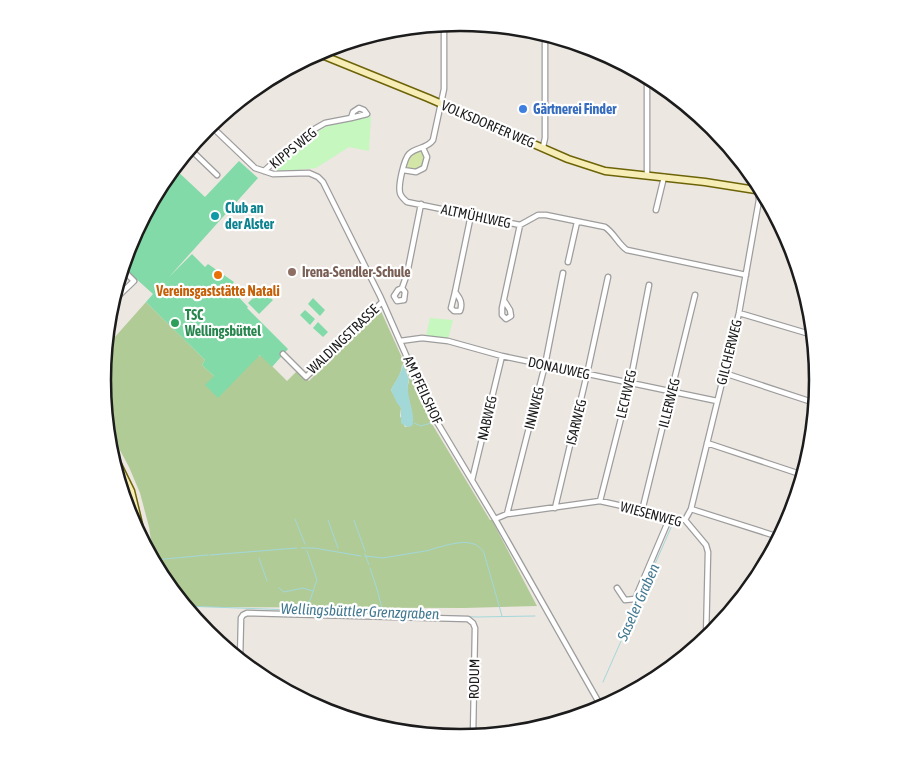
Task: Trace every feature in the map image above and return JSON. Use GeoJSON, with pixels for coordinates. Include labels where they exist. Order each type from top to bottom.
{"type":"FeatureCollection","features":[{"type":"Feature","properties":{"kind":"street","name":"ALTMÜHLWEG"},"geometry":{"type":"LineString","coordinates":[[444,32],[445,79],[441,104],[433,140],[423,148],[410,153],[404,160],[400,193],[407,202],[520,226],[538,215],[546,215],[606,227],[624,248],[631,251],[746,275]]}},
{"type":"Feature","properties":{"kind":"street"},"geometry":{"type":"LineString","coordinates":[[542,147],[545,138],[545,42]]}},
{"type":"Feature","properties":{"kind":"street","name":"VOLKSDORFER WEG"},"geometry":{"type":"LineString","coordinates":[[328,58],[568,159],[605,170],[752,189]]}},
{"type":"Feature","properties":{"kind":"street"},"geometry":{"type":"LineString","coordinates":[[647,86],[647,175]]}},
{"type":"Feature","properties":{"kind":"street","name":"KIPPS WEG"},"geometry":{"type":"LineString","coordinates":[[264,171],[304,135],[325,123],[351,118]]}},
{"type":"Feature","properties":{"kind":"street","name":"AM PFEILSHOF"},"geometry":{"type":"LineString","coordinates":[[216,131],[255,168],[273,174],[309,173],[318,177],[323,182],[382,302],[431,412],[495,519],[598,700]]}},
{"type":"Feature","properties":{"kind":"street","name":"ALTMÜHLWEG"},"geometry":{"type":"LineString","coordinates":[[403,170],[416,172],[424,168],[427,157],[423,148]]}},
{"type":"Feature","properties":{"kind":"street"},"geometry":{"type":"LineString","coordinates":[[195,154],[217,175]]}},
{"type":"Feature","properties":{"kind":"street"},"geometry":{"type":"LineString","coordinates":[[656,210],[664,177]]}},
{"type":"Feature","properties":{"kind":"street","name":"GILCHERWEG"},"geometry":{"type":"LineString","coordinates":[[685,520],[691,508],[739,313],[759,201]]}},
{"type":"Feature","properties":{"kind":"street"},"geometry":{"type":"LineString","coordinates":[[402,288],[407,274],[420,204]]}},
{"type":"Feature","properties":{"kind":"street"},"geometry":{"type":"LineString","coordinates":[[455,292],[471,215]]}},
{"type":"Feature","properties":{"kind":"street"},"geometry":{"type":"LineString","coordinates":[[568,262],[577,222]]}},
{"type":"Feature","properties":{"kind":"street"},"geometry":{"type":"LineString","coordinates":[[505,302],[520,226]]}},
{"type":"Feature","properties":{"kind":"street","name":"INNWEG"},"geometry":{"type":"LineString","coordinates":[[507,514],[545,365],[564,272]]}},
{"type":"Feature","properties":{"kind":"street"},"geometry":{"type":"LineString","coordinates":[[122,293],[134,281],[128,275]]}},
{"type":"Feature","properties":{"kind":"street","name":"ISARWEG"},"geometry":{"type":"LineString","coordinates":[[555,508],[608,277]]}},
{"type":"Feature","properties":{"kind":"street","name":"LECHWEG"},"geometry":{"type":"LineString","coordinates":[[600,501],[630,383],[649,286]]}},
{"type":"Feature","properties":{"kind":"street","name":"ILLERWEG"},"geometry":{"type":"LineString","coordinates":[[642,511],[695,295]]}},
{"type":"Feature","properties":{"kind":"street","name":"WALDINGSTRASSE"},"geometry":{"type":"LineString","coordinates":[[283,354],[306,377],[382,302]]}},
{"type":"Feature","properties":{"kind":"street"},"geometry":{"type":"LineString","coordinates":[[739,313],[806,333]]}},
{"type":"Feature","properties":{"kind":"street","name":"DONAUWEG"},"geometry":{"type":"LineString","coordinates":[[400,341],[422,338],[448,341],[502,356],[717,401]]}},
{"type":"Feature","properties":{"kind":"street","name":"NABWEG"},"geometry":{"type":"LineString","coordinates":[[472,480],[502,356]]}},
{"type":"Feature","properties":{"kind":"street"},"geometry":{"type":"LineString","coordinates":[[724,373],[808,401]]}},
{"type":"Feature","properties":{"kind":"street"},"geometry":{"type":"LineString","coordinates":[[707,443],[796,473]]}},
{"type":"Feature","properties":{"kind":"street"},"geometry":{"type":"LineString","coordinates":[[127,483],[133,501]]}},
{"type":"Feature","properties":{"kind":"street","name":"WIESENWEG"},"geometry":{"type":"LineString","coordinates":[[495,519],[507,514],[600,501],[685,520],[706,545],[708,552],[706,628]]}},
{"type":"Feature","properties":{"kind":"street"},"geometry":{"type":"LineString","coordinates":[[691,508],[773,535]]}},
{"type":"Feature","properties":{"kind":"street"},"geometry":{"type":"LineString","coordinates":[[618,588],[625,600],[635,599],[670,517]]}},
{"type":"Feature","properties":{"kind":"street","name":"RODUM"},"geometry":{"type":"LineString","coordinates":[[241,651],[243,615],[247,613],[468,619],[473,622],[476,628],[473,728]]}},
{"type":"Feature","properties":{"kind":"green space"},"geometry":{"type":"Polygon","coordinates":[[[371,116],[369,151],[349,147],[316,168],[277,172],[274,166],[306,139],[327,126],[371,116]]]}},
{"type":"Feature","properties":{"kind":"green space"},"geometry":{"type":"Polygon","coordinates":[[[421,150],[425,157],[423,167],[418,170],[406,169],[405,167],[411,156],[421,150]]]}},
{"type":"Feature","properties":{"kind":"green space"},"geometry":{"type":"Polygon","coordinates":[[[239,161],[258,178],[169,277],[192,254],[205,267],[208,264],[234,282],[230,288],[288,349],[272,367],[260,355],[218,398],[205,385],[214,376],[202,365],[205,360],[146,302],[153,294],[129,272],[147,226],[179,173],[205,197],[239,161]]]}},
{"type":"Feature","properties":{"kind":"green space"},"geometry":{"type":"Polygon","coordinates":[[[262,289],[273,300],[259,314],[248,303],[262,289]]]}},
{"type":"Feature","properties":{"kind":"green space"},"geometry":{"type":"Polygon","coordinates":[[[313,298],[325,310],[320,316],[308,304],[313,298]]]}},
{"type":"Feature","properties":{"kind":"green space"},"geometry":{"type":"Polygon","coordinates":[[[146,302],[205,360],[202,365],[214,376],[261,355],[287,381],[298,370],[309,381],[380,309],[432,424],[490,520],[492,520],[537,606],[464,608],[196,607],[170,574],[151,542],[140,493],[118,446],[114,426],[111,380],[114,338],[146,302]],[[402,364],[400,375],[391,390],[401,408],[400,416],[405,427],[410,426],[412,413],[407,391],[409,377],[402,364]]]}},
{"type":"Feature","properties":{"kind":"green space"},"geometry":{"type":"Polygon","coordinates":[[[305,310],[315,319],[310,325],[300,315],[305,310]]]}},
{"type":"Feature","properties":{"kind":"green space"},"geometry":{"type":"Polygon","coordinates":[[[430,318],[453,320],[448,339],[426,336],[430,318]]]}},
{"type":"Feature","properties":{"kind":"green space"},"geometry":{"type":"Polygon","coordinates":[[[318,322],[328,332],[323,337],[313,328],[318,322]]]}},
{"type":"Feature","properties":{"kind":"water"},"geometry":{"type":"Polygon","coordinates":[[[403,364],[409,379],[408,391],[413,416],[412,426],[407,427],[401,423],[401,408],[391,390],[403,364]]]}},
{"type":"Feature","properties":{"kind":"waterway"},"geometry":{"type":"LineString","coordinates":[[414,423],[421,426],[431,423]]}},
{"type":"Feature","properties":{"kind":"waterway"},"geometry":{"type":"LineString","coordinates":[[295,519],[305,544]]}},
{"type":"Feature","properties":{"kind":"waterway"},"geometry":{"type":"LineString","coordinates":[[328,520],[338,548]]}},
{"type":"Feature","properties":{"kind":"waterway"},"geometry":{"type":"LineString","coordinates":[[354,520],[365,551]]}},
{"type":"Feature","properties":{"kind":"waterway","name":"Saseler Graben"},"geometry":{"type":"LineString","coordinates":[[603,682],[673,523]]}},
{"type":"Feature","properties":{"kind":"waterway"},"geometry":{"type":"LineString","coordinates":[[426,551],[457,543],[473,544],[479,547],[484,553],[502,616]]}},
{"type":"Feature","properties":{"kind":"waterway"},"geometry":{"type":"LineString","coordinates":[[210,555],[297,548]]}},
{"type":"Feature","properties":{"kind":"waterway"},"geometry":{"type":"LineString","coordinates":[[301,548],[314,548],[361,556]]}},
{"type":"Feature","properties":{"kind":"waterway"},"geometry":{"type":"LineString","coordinates":[[307,551],[317,580],[314,588]]}},
{"type":"Feature","properties":{"kind":"waterway"},"geometry":{"type":"LineString","coordinates":[[365,556],[383,558],[425,551]]}},
{"type":"Feature","properties":{"kind":"waterway"},"geometry":{"type":"LineString","coordinates":[[365,554],[369,565]]}},
{"type":"Feature","properties":{"kind":"waterway"},"geometry":{"type":"LineString","coordinates":[[161,559],[208,555]]}},
{"type":"Feature","properties":{"kind":"waterway"},"geometry":{"type":"LineString","coordinates":[[259,558],[267,581]]}},
{"type":"Feature","properties":{"kind":"waterway"},"geometry":{"type":"LineString","coordinates":[[370,568],[377,589]]}},
{"type":"Feature","properties":{"kind":"waterway"},"geometry":{"type":"LineString","coordinates":[[279,588],[284,592],[303,588],[313,591]]}},
{"type":"Feature","properties":{"kind":"waterway"},"geometry":{"type":"LineString","coordinates":[[305,611],[314,589]]}},
{"type":"Feature","properties":{"kind":"waterway"},"geometry":{"type":"LineString","coordinates":[[377,589],[383,612]]}},
{"type":"Feature","properties":{"kind":"waterway","name":"Wellingsbüttler Grenzgraben"},"geometry":{"type":"LineString","coordinates":[[195,606],[477,617],[535,616]]}},
{"type":"Feature","properties":{"kind":"place","name":"Gärtnerei Finder"},"geometry":{"type":"Point","coordinates":[523,109]}},
{"type":"Feature","properties":{"kind":"place","name":"Club an der Alster"},"geometry":{"type":"Point","coordinates":[215,216]}},
{"type":"Feature","properties":{"kind":"place","name":"Irena-Sendler-Schule"},"geometry":{"type":"Point","coordinates":[292,272]}},
{"type":"Feature","properties":{"kind":"place","name":"Vereinsgaststätte Natali"},"geometry":{"type":"Point","coordinates":[218,275]}},
{"type":"Feature","properties":{"kind":"place","name":"TSC Wellingsbüttel"},"geometry":{"type":"Point","coordinates":[175,323]}}]}
